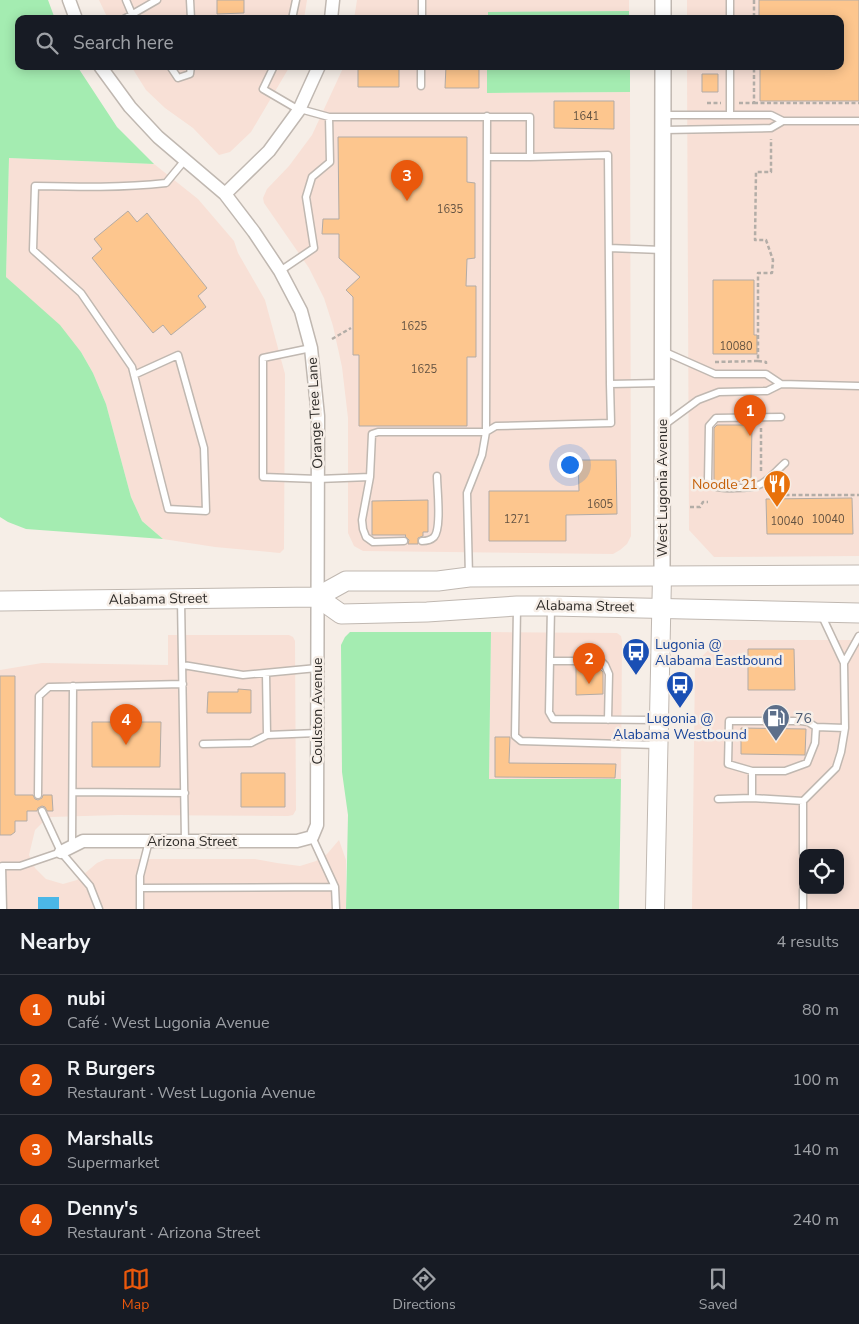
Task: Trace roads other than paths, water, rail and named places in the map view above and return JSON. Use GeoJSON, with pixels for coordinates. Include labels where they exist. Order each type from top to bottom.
{"type":"FeatureCollection","features":[{"type":"Feature","properties":{"kind":"main road","name":"West Lugonia Avenue"},"geometry":{"type":"LineString","coordinates":[[655,909],[662,576]]}},
{"type":"Feature","properties":{"kind":"main road","name":"Alabama Street"},"geometry":{"type":"LineString","coordinates":[[0,601],[317,597],[346,581],[438,581],[469,577],[859,576]]}},
{"type":"Feature","properties":{"kind":"main road","name":"Alabama Street"},"geometry":{"type":"LineString","coordinates":[[317,597],[341,614],[427,612],[517,606],[661,607],[859,614]]}},
{"type":"Feature","properties":{"kind":"street"},"geometry":{"type":"LineString","coordinates":[[68,0],[74,15]]}},
{"type":"Feature","properties":{"kind":"street"},"geometry":{"type":"LineString","coordinates":[[331,15],[333,0]]}},
{"type":"Feature","properties":{"kind":"street"},"geometry":{"type":"LineString","coordinates":[[663,0],[663,15]]}},
{"type":"Feature","properties":{"kind":"street","name":"Orange Tree Lane"},"geometry":{"type":"LineString","coordinates":[[103,70],[130,107],[158,137],[226,194],[280,271],[300,310],[311,348],[318,416],[317,597]]}},
{"type":"Feature","properties":{"kind":"street"},"geometry":{"type":"LineString","coordinates":[[226,194],[269,152],[300,110],[317,70]]}},
{"type":"Feature","properties":{"kind":"street","name":"West Lugonia Avenue"},"geometry":{"type":"LineString","coordinates":[[662,576],[663,70]]}},
{"type":"Feature","properties":{"kind":"street","name":"Coulston Avenue"},"geometry":{"type":"LineString","coordinates":[[314,831],[317,733],[317,597]]}},
{"type":"Feature","properties":{"kind":"street","name":"Arizona Street"},"geometry":{"type":"LineString","coordinates":[[67,849],[83,841],[297,841],[314,831]]}},
{"type":"Feature","properties":{"kind":"lane"},"geometry":{"type":"LineString","coordinates":[[126,0],[132,15]]}},
{"type":"Feature","properties":{"kind":"lane"},"geometry":{"type":"LineString","coordinates":[[136,15],[157,0]]}},
{"type":"Feature","properties":{"kind":"lane"},"geometry":{"type":"LineString","coordinates":[[190,0],[191,15]]}},
{"type":"Feature","properties":{"kind":"lane"},"geometry":{"type":"LineString","coordinates":[[293,15],[296,0]]}},
{"type":"Feature","properties":{"kind":"lane"},"geometry":{"type":"LineString","coordinates":[[422,0],[422,15]]}},
{"type":"Feature","properties":{"kind":"lane"},"geometry":{"type":"LineString","coordinates":[[730,0],[730,15]]}},
{"type":"Feature","properties":{"kind":"lane"},"geometry":{"type":"LineString","coordinates":[[173,70],[178,78],[190,74],[190,70]]}},
{"type":"Feature","properties":{"kind":"lane"},"geometry":{"type":"LineString","coordinates":[[272,70],[263,89],[300,110],[329,117],[530,117],[530,156]]}},
{"type":"Feature","properties":{"kind":"lane"},"geometry":{"type":"LineString","coordinates":[[421,70],[421,86]]}},
{"type":"Feature","properties":{"kind":"lane"},"geometry":{"type":"LineString","coordinates":[[730,70],[730,114]]}},
{"type":"Feature","properties":{"kind":"lane"},"geometry":{"type":"LineString","coordinates":[[663,114],[771,114],[783,121]]}},
{"type":"Feature","properties":{"kind":"lane"},"geometry":{"type":"LineString","coordinates":[[469,577],[467,493],[482,455],[486,432],[487,116]]}},
{"type":"Feature","properties":{"kind":"lane"},"geometry":{"type":"LineString","coordinates":[[280,271],[314,248],[306,197],[312,177],[330,162],[329,117]]}},
{"type":"Feature","properties":{"kind":"lane"},"geometry":{"type":"LineString","coordinates":[[663,130],[771,128],[783,121],[859,120]]}},
{"type":"Feature","properties":{"kind":"lane"},"geometry":{"type":"LineString","coordinates":[[404,542],[373,542],[366,537],[362,529],[370,477],[372,434],[378,432],[486,432],[496,426],[611,423],[608,155],[487,157]]}},
{"type":"Feature","properties":{"kind":"lane"},"geometry":{"type":"LineString","coordinates":[[134,375],[178,355],[204,448],[206,511],[168,509],[134,375],[132,367],[81,293],[33,250],[35,186],[81,188],[166,183],[185,160]]}},
{"type":"Feature","properties":{"kind":"lane"},"geometry":{"type":"LineString","coordinates":[[609,248],[663,250]]}},
{"type":"Feature","properties":{"kind":"lane"},"geometry":{"type":"LineString","coordinates":[[311,348],[264,358],[263,477],[318,479],[370,477]]}},
{"type":"Feature","properties":{"kind":"lane"},"geometry":{"type":"LineString","coordinates":[[663,351],[715,374],[766,374],[781,384]]}},
{"type":"Feature","properties":{"kind":"lane"},"geometry":{"type":"LineString","coordinates":[[610,384],[662,383]]}},
{"type":"Feature","properties":{"kind":"lane"},"geometry":{"type":"LineString","coordinates":[[662,426],[698,400],[719,392],[767,391],[781,384],[859,386]]}},
{"type":"Feature","properties":{"kind":"lane"},"geometry":{"type":"LineString","coordinates":[[781,417],[716,418],[709,426],[708,480],[716,488],[756,487],[785,463]]}},
{"type":"Feature","properties":{"kind":"lane"},"geometry":{"type":"LineString","coordinates":[[422,541],[433,538],[438,528],[436,476]]}},
{"type":"Feature","properties":{"kind":"lane"},"geometry":{"type":"LineString","coordinates":[[181,599],[185,841]]}},
{"type":"Feature","properties":{"kind":"lane"},"geometry":{"type":"LineString","coordinates":[[517,606],[516,736],[521,741],[658,745]]}},
{"type":"Feature","properties":{"kind":"lane"},"geometry":{"type":"LineString","coordinates":[[551,606],[548,712],[553,719],[658,720]]}},
{"type":"Feature","properties":{"kind":"lane"},"geometry":{"type":"LineString","coordinates":[[803,849],[803,801],[836,768],[842,752],[845,728],[844,663],[820,613]]}},
{"type":"Feature","properties":{"kind":"lane"},"geometry":{"type":"LineString","coordinates":[[844,663],[859,636]]}},
{"type":"Feature","properties":{"kind":"lane"},"geometry":{"type":"LineString","coordinates":[[550,661],[582,661]]}},
{"type":"Feature","properties":{"kind":"lane"},"geometry":{"type":"LineString","coordinates":[[592,661],[601,661],[608,670],[608,720]]}},
{"type":"Feature","properties":{"kind":"lane"},"geometry":{"type":"LineString","coordinates":[[183,665],[243,675],[317,668]]}},
{"type":"Feature","properties":{"kind":"lane"},"geometry":{"type":"LineString","coordinates":[[266,673],[267,735]]}},
{"type":"Feature","properties":{"kind":"lane"},"geometry":{"type":"LineString","coordinates":[[38,795],[39,696],[49,686],[183,684]]}},
{"type":"Feature","properties":{"kind":"lane"},"geometry":{"type":"LineString","coordinates":[[67,849],[72,792],[73,686]]}},
{"type":"Feature","properties":{"kind":"lane"},"geometry":{"type":"LineString","coordinates":[[816,727],[816,743],[807,763],[785,770],[752,771],[728,764],[729,721],[801,721],[808,722],[816,727],[845,728]]}},
{"type":"Feature","properties":{"kind":"lane"},"geometry":{"type":"LineString","coordinates":[[203,744],[252,743],[267,735],[317,733]]}},
{"type":"Feature","properties":{"kind":"lane"},"geometry":{"type":"LineString","coordinates":[[752,771],[752,798]]}},
{"type":"Feature","properties":{"kind":"lane"},"geometry":{"type":"LineString","coordinates":[[72,792],[185,793]]}},
{"type":"Feature","properties":{"kind":"lane"},"geometry":{"type":"LineString","coordinates":[[718,799],[752,798],[803,801]]}},
{"type":"Feature","properties":{"kind":"lane"},"geometry":{"type":"LineString","coordinates":[[42,811],[90,886],[99,909]]}},
{"type":"Feature","properties":{"kind":"lane"},"geometry":{"type":"LineString","coordinates":[[314,831],[335,887],[336,909]]}},
{"type":"Feature","properties":{"kind":"lane"},"geometry":{"type":"LineString","coordinates":[[140,909],[140,876],[148,841]]}},
{"type":"Feature","properties":{"kind":"lane"},"geometry":{"type":"LineString","coordinates":[[3,909],[2,866],[20,866],[67,849]]}},
{"type":"Feature","properties":{"kind":"lane"},"geometry":{"type":"LineString","coordinates":[[140,888],[335,887]]}},
{"type":"Feature","properties":{"kind":"lane"},"geometry":{"type":"LineString","coordinates":[[803,894],[803,909]]}},
{"type":"Feature","properties":{"kind":"water"},"geometry":{"type":"Polygon","coordinates":[[[38,897],[59,897],[59,909],[38,909],[38,897]]]}},
{"type":"Feature","properties":{"kind":"place","name":"Marshalls"},"geometry":{"type":"Point","coordinates":[407,201]}},
{"type":"Feature","properties":{"kind":"place","name":"nubi"},"geometry":{"type":"Point","coordinates":[750,436]}},
{"type":"Feature","properties":{"kind":"place","name":"Noodle 21"},"geometry":{"type":"Point","coordinates":[777,508]}},
{"type":"Feature","properties":{"kind":"place","name":"Lugonia @ Alabama Eastbound"},"geometry":{"type":"Point","coordinates":[636,676]}},
{"type":"Feature","properties":{"kind":"place","name":"R Burgers"},"geometry":{"type":"Point","coordinates":[589,684]}},
{"type":"Feature","properties":{"kind":"place","name":"Lugonia @ Alabama Westbound"},"geometry":{"type":"Point","coordinates":[680,709]}},
{"type":"Feature","properties":{"kind":"place","name":"76"},"geometry":{"type":"Point","coordinates":[776,742]}},
{"type":"Feature","properties":{"kind":"place","name":"Denny's"},"geometry":{"type":"Point","coordinates":[126,745]}}]}
